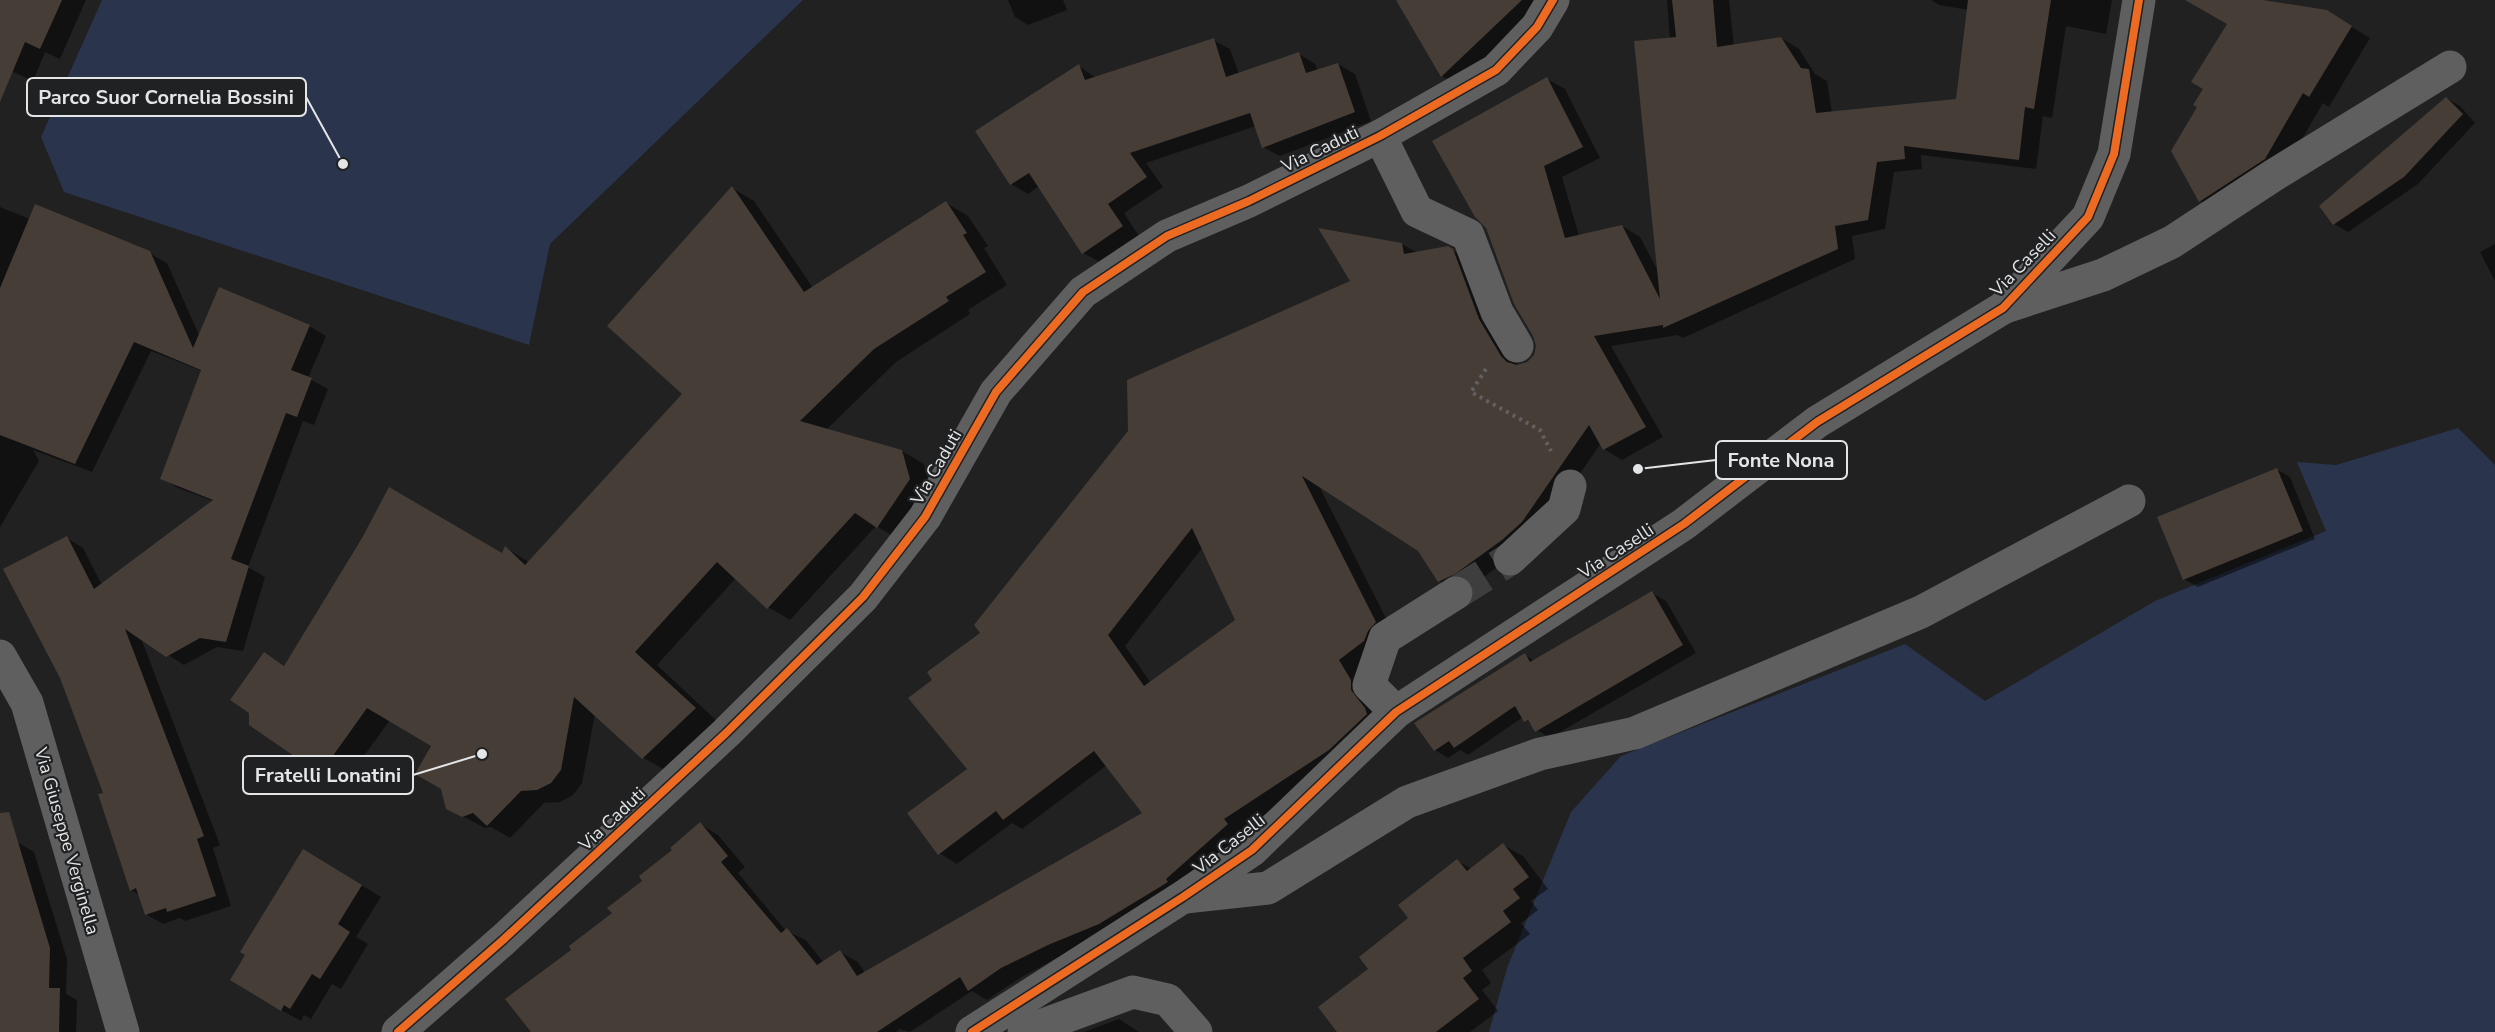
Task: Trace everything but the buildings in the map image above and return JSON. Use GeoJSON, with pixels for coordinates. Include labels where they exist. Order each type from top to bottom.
{"type":"FeatureCollection","features":[{"type":"Feature","properties":{"kind":"street","name":"Via Caduti"},"geometry":{"type":"LineString","coordinates":[[398,1032],[503,940],[726,733],[863,597],[925,517],[996,392],[1083,292],[1167,236],[1249,201],[1380,136],[1496,70],[1537,27],[1553,0]]}},
{"type":"Feature","properties":{"kind":"street","name":"Via Caselli"},"geometry":{"type":"LineString","coordinates":[[972,1032],[1183,897],[1252,850],[1396,712],[1684,524],[1817,422],[2003,308],[2088,217],[2114,154],[2139,0]]}},
{"type":"Feature","properties":{"kind":"street"},"geometry":{"type":"LineString","coordinates":[[2003,308],[2103,275],[2172,242],[2274,175],[2450,67]]}},
{"type":"Feature","properties":{"kind":"street"},"geometry":{"type":"LineString","coordinates":[[1380,136],[1417,211],[1468,235],[1497,312],[1517,346]]}},
{"type":"Feature","properties":{"kind":"street"},"geometry":{"type":"LineString","coordinates":[[1510,559],[1564,509],[1570,486]]}},
{"type":"Feature","properties":{"kind":"street"},"geometry":{"type":"LineString","coordinates":[[1183,897],[1268,888],[1407,802],[1540,754],[1635,733],[1921,612],[2129,501]]}},
{"type":"Feature","properties":{"kind":"street"},"geometry":{"type":"LineString","coordinates":[[1396,712],[1369,685],[1385,638],[1456,593]]}},
{"type":"Feature","properties":{"kind":"street","name":"Via Giuseppe Verginella"},"geometry":{"type":"LineString","coordinates":[[0,656],[27,703],[123,1032]]}},
{"type":"Feature","properties":{"kind":"street"},"geometry":{"type":"LineString","coordinates":[[1024,1032],[1133,992],[1168,1000],[1196,1032]]}},
{"type":"Feature","properties":{"kind":"path"},"geometry":{"type":"LineString","coordinates":[[1517,346],[1487,368],[1471,392],[1539,430],[1570,486]]}},
{"type":"Feature","properties":{"kind":"shaded area"},"geometry":{"type":"Polygon","coordinates":[[[102,0],[803,0],[550,244],[529,345],[64,192],[41,137],[102,0]]]}},
{"type":"Feature","properties":{"kind":"shaded area"},"geometry":{"type":"Polygon","coordinates":[[[2458,428],[2495,465],[2495,1032],[1489,1032],[1507,968],[1571,812],[1621,756],[1905,644],[1985,701],[2155,601],[2326,531],[2297,462],[2336,465],[2458,428]]]}},
{"type":"Feature","properties":{"kind":"tunnel"},"geometry":{"type":"LineString","coordinates":[[1456,593],[1510,559]]}},
{"type":"Feature","properties":{"kind":"cycle path"},"geometry":{"type":"LineString","coordinates":[[398,1032],[503,940],[726,733],[863,597],[925,517],[996,392],[1083,292],[1167,236],[1249,201],[1380,136],[1496,70],[1537,27],[1553,0]]}},
{"type":"Feature","properties":{"kind":"cycle path"},"geometry":{"type":"LineString","coordinates":[[972,1032],[1183,897],[1252,850],[1396,712],[1684,524],[1817,422],[2003,308],[2088,217],[2114,154],[2139,0]]}},
{"type":"Feature","properties":{"kind":"place","name":"Parco Suor Cornelia Bossini"},"geometry":{"type":"Point","coordinates":[343,164]}},
{"type":"Feature","properties":{"kind":"place","name":"Fonte Nona"},"geometry":{"type":"Point","coordinates":[1638,469]}},
{"type":"Feature","properties":{"kind":"place","name":"Fratelli Lonatini"},"geometry":{"type":"Point","coordinates":[482,754]}}]}
